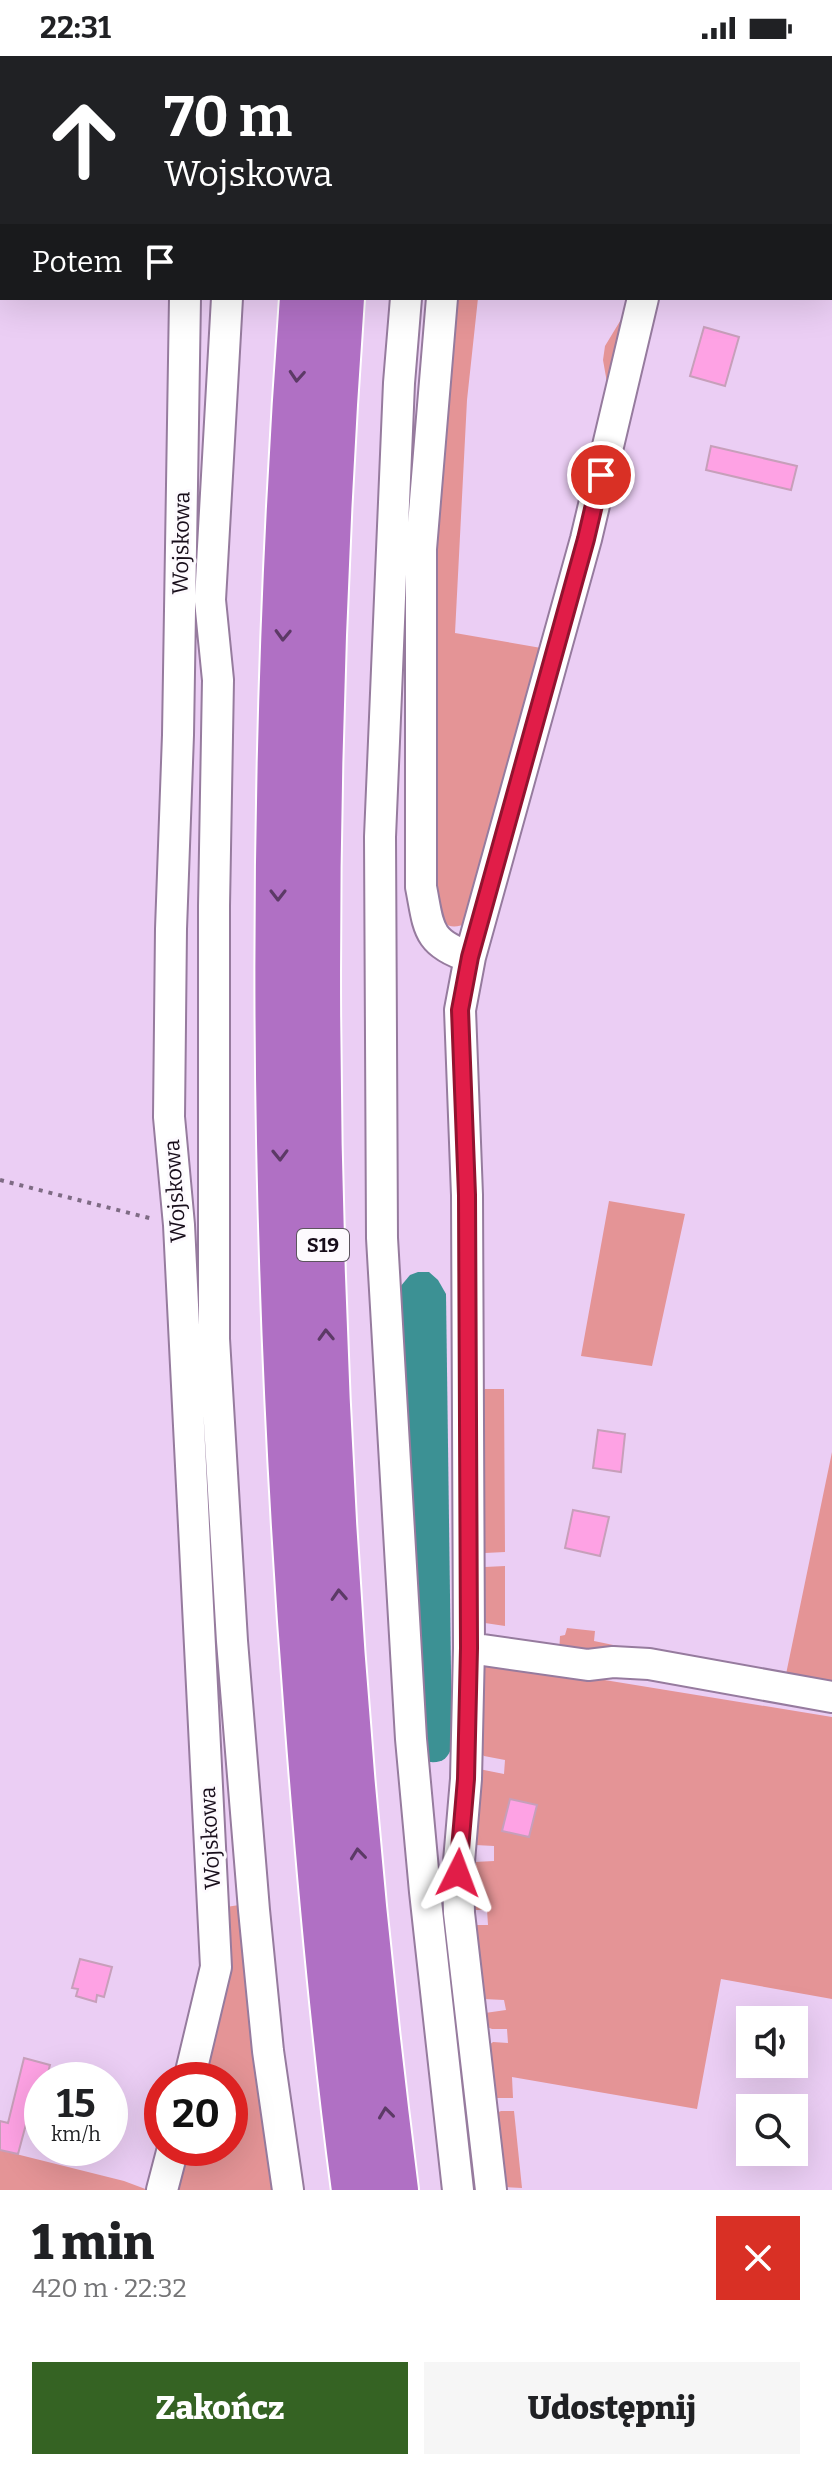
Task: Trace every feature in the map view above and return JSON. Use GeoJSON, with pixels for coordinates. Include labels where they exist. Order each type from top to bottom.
{"type":"FeatureCollection","features":[{"type":"Feature","properties":{"kind":"highway","name":"S19"},"geometry":{"type":"LineString","coordinates":[[302,300],[284,601],[278,826],[277,1062],[292,1490],[304,1686],[318,1854],[354,2190]]}},
{"type":"Feature","properties":{"kind":"highway","name":"S19"},"geometry":{"type":"LineString","coordinates":[[342,300],[321,716],[318,1074],[328,1401],[342,1646],[366,1933],[396,2190]]}},
{"type":"Feature","properties":{"kind":"street","name":"Wojskowa"},"geometry":{"type":"LineString","coordinates":[[185,300],[169,1117],[179,1225],[216,1967],[193,2062]]}},
{"type":"Feature","properties":{"kind":"street"},"geometry":{"type":"LineString","coordinates":[[227,300],[210,600],[218,680],[214,922],[214,1339],[232,1641],[253,1894],[268,2051],[288,2190]]}},
{"type":"Feature","properties":{"kind":"street"},"geometry":{"type":"LineString","coordinates":[[406,300],[399,383],[380,837],[382,1238],[412,1754],[458,2190]]}},
{"type":"Feature","properties":{"kind":"street"},"geometry":{"type":"LineString","coordinates":[[442,300],[421,549],[421,887],[431,932],[450,951],[470,957]]}},
{"type":"Feature","properties":{"kind":"street"},"geometry":{"type":"LineString","coordinates":[[491,2190],[459,1913],[458,1873],[466,1779],[469,1648],[467,1195],[460,1010],[470,957],[586,539],[643,300]]}},
{"type":"Feature","properties":{"kind":"street"},"geometry":{"type":"LineString","coordinates":[[469,1648],[588,1665],[613,1662],[649,1664],[832,1697]]}},
{"type":"Feature","properties":{"kind":"street"},"geometry":{"type":"LineString","coordinates":[[162,2190],[168,2166]]}},
{"type":"Feature","properties":{"kind":"path"},"geometry":{"type":"LineString","coordinates":[[0,1180],[179,1225]]}},
{"type":"Feature","properties":{"kind":"shaded area"},"geometry":{"type":"Polygon","coordinates":[[[451,300],[478,300],[467,400],[455,633],[547,649],[469,922],[459,926],[451,926],[441,918],[433,885],[435,478],[451,300]]]}},
{"type":"Feature","properties":{"kind":"shaded area"},"geometry":{"type":"Polygon","coordinates":[[[633,300],[609,394],[603,360],[605,346],[633,300]]]}},
{"type":"Feature","properties":{"kind":"shaded area"},"geometry":{"type":"Polygon","coordinates":[[[609,1201],[685,1214],[652,1366],[581,1356],[609,1201]]]}},
{"type":"Feature","properties":{"kind":"shaded area"},"geometry":{"type":"Polygon","coordinates":[[[429,1272],[446,1294],[452,1747],[448,1755],[438,1762],[429,1762],[420,1754],[403,1459],[400,1287],[410,1275],[429,1272]]]}},
{"type":"Feature","properties":{"kind":"shaded area"},"geometry":{"type":"Polygon","coordinates":[[[485,1389],[504,1389],[505,1552],[482,1551],[481,1392],[485,1389]]]}},
{"type":"Feature","properties":{"kind":"shaded area"},"geometry":{"type":"Polygon","coordinates":[[[832,1452],[832,1687],[785,1679],[832,1452]]]}},
{"type":"Feature","properties":{"kind":"shaded area"},"geometry":{"type":"Polygon","coordinates":[[[505,1566],[505,1626],[485,1623],[481,1617],[481,1569],[505,1566]]]}},
{"type":"Feature","properties":{"kind":"shaded area"},"geometry":{"type":"Polygon","coordinates":[[[567,1628],[595,1631],[594,1641],[647,1652],[559,1654],[560,1636],[565,1635],[567,1628]]]}},
{"type":"Feature","properties":{"kind":"shaded area"},"geometry":{"type":"Polygon","coordinates":[[[482,1660],[832,1717],[832,1999],[721,1979],[697,2109],[512,2077],[513,2098],[494,2098],[484,2049],[493,2042],[508,2043],[507,2029],[482,2025],[485,2013],[506,2010],[504,2000],[479,1996],[475,1925],[488,1925],[487,1910],[473,1910],[470,1865],[494,1861],[494,1846],[475,1845],[479,1769],[504,1774],[505,1760],[481,1753],[482,1660]]]}},
{"type":"Feature","properties":{"kind":"shaded area"},"geometry":{"type":"Polygon","coordinates":[[[246,1904],[278,2190],[174,2190],[179,2166],[248,2166],[248,2062],[202,2062],[226,1907],[246,1904]]]}},
{"type":"Feature","properties":{"kind":"shaded area"},"geometry":{"type":"Polygon","coordinates":[[[514,2111],[522,2188],[505,2187],[494,2114],[514,2111]]]}},
{"type":"Feature","properties":{"kind":"shaded area"},"geometry":{"type":"Polygon","coordinates":[[[0,2150],[24,2156],[24,2166],[64,2166],[148,2190],[0,2190],[0,2150]]]}},
{"type":"Feature","properties":{"kind":"building"},"geometry":{"type":"Polygon","coordinates":[[[704,327],[739,337],[725,386],[690,376],[704,327]]]}},
{"type":"Feature","properties":{"kind":"building"},"geometry":{"type":"Polygon","coordinates":[[[711,446],[797,466],[791,490],[706,470],[711,446]]]}},
{"type":"Feature","properties":{"kind":"building"},"geometry":{"type":"Polygon","coordinates":[[[598,1430],[625,1434],[621,1472],[593,1468],[598,1430]]]}},
{"type":"Feature","properties":{"kind":"building"},"geometry":{"type":"Polygon","coordinates":[[[573,1510],[609,1517],[600,1556],[565,1548],[573,1510]]]}},
{"type":"Feature","properties":{"kind":"building"},"geometry":{"type":"Polygon","coordinates":[[[510,1799],[537,1805],[529,1837],[502,1831],[510,1799]]]}},
{"type":"Feature","properties":{"kind":"building"},"geometry":{"type":"Polygon","coordinates":[[[80,1959],[112,1967],[104,1997],[97,1995],[96,2002],[76,1996],[78,1989],[72,1988],[80,1959]]]}},
{"type":"Feature","properties":{"kind":"building"},"geometry":{"type":"Polygon","coordinates":[[[24,2058],[39,2062],[24,2062],[24,2132],[18,2154],[0,2150],[0,2121],[8,2123],[24,2058]]]}},
{"type":"Feature","properties":{"kind":"route"},"geometry":{"type":"LineString","coordinates":[[458,1873],[466,1779],[469,1648],[467,1195],[461,993],[601,475]]}}]}
